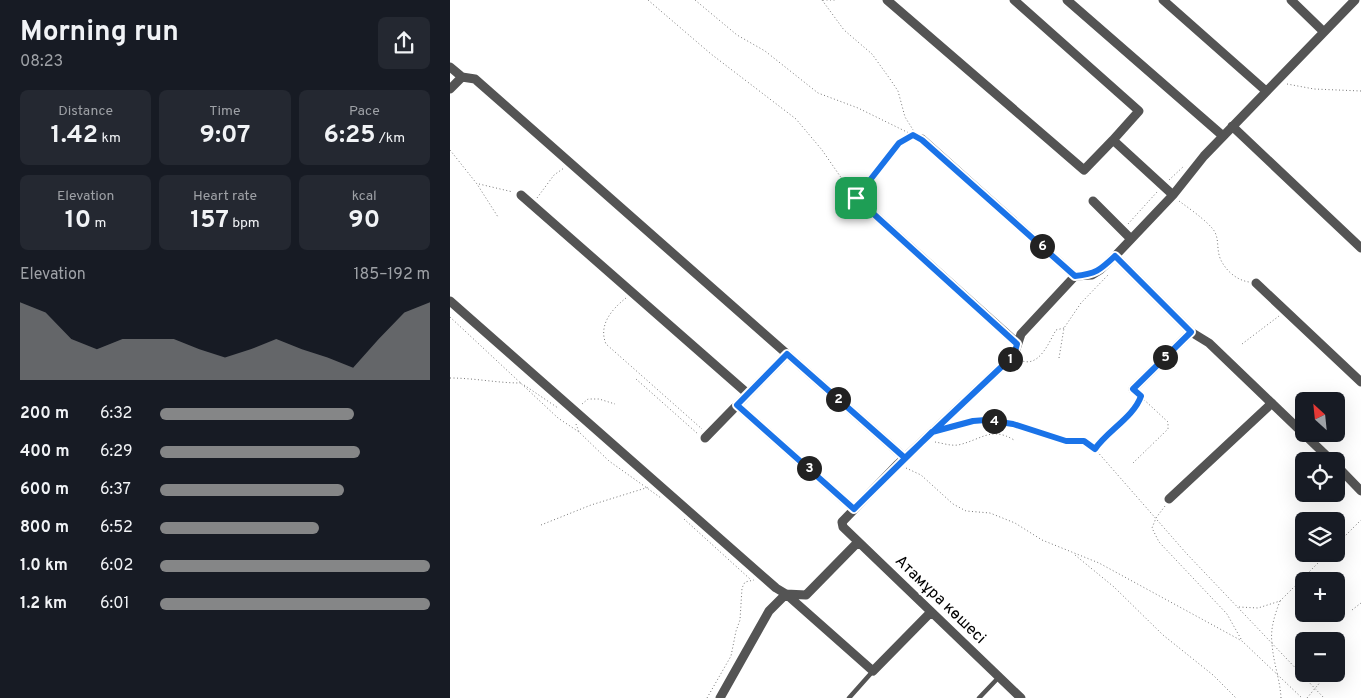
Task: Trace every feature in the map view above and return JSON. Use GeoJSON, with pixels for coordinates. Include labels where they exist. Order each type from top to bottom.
{"type":"FeatureCollection","features":[{"type":"Feature","properties":{"kind":"street"},"geometry":{"type":"LineString","coordinates":[[888,0],[1084,170],[1139,111],[1014,0]]}},
{"type":"Feature","properties":{"kind":"street"},"geometry":{"type":"LineString","coordinates":[[1067,0],[1223,136]]}},
{"type":"Feature","properties":{"kind":"street"},"geometry":{"type":"LineString","coordinates":[[1163,0],[1266,91]]}},
{"type":"Feature","properties":{"kind":"street"},"geometry":{"type":"LineString","coordinates":[[1291,0],[1324,32]]}},
{"type":"Feature","properties":{"kind":"street"},"geometry":{"type":"LineString","coordinates":[[737,405],[854,509],[924,439],[1014,355],[1021,334],[1075,276],[1092,275],[1118,259],[1131,239],[1173,195],[1232,126],[1355,0]]}},
{"type":"Feature","properties":{"kind":"street"},"geometry":{"type":"LineString","coordinates":[[450,67],[462,77],[475,79],[787,354],[902,461]]}},
{"type":"Feature","properties":{"kind":"street"},"geometry":{"type":"LineString","coordinates":[[450,89],[462,77]]}},
{"type":"Feature","properties":{"kind":"street"},"geometry":{"type":"LineString","coordinates":[[1232,126],[1361,248]]}},
{"type":"Feature","properties":{"kind":"street"},"geometry":{"type":"LineString","coordinates":[[922,140],[1075,276]]}},
{"type":"Feature","properties":{"kind":"street"},"geometry":{"type":"LineString","coordinates":[[1113,140],[1173,195]]}},
{"type":"Feature","properties":{"kind":"street"},"geometry":{"type":"LineString","coordinates":[[521,195],[748,394]]}},
{"type":"Feature","properties":{"kind":"street"},"geometry":{"type":"LineString","coordinates":[[856,198],[1017,344]]}},
{"type":"Feature","properties":{"kind":"street"},"geometry":{"type":"LineString","coordinates":[[1093,201],[1131,239]]}},
{"type":"Feature","properties":{"kind":"street"},"geometry":{"type":"LineString","coordinates":[[1118,259],[1191,332],[1209,343],[1323,452]]}},
{"type":"Feature","properties":{"kind":"street"},"geometry":{"type":"LineString","coordinates":[[1256,283],[1361,382]]}},
{"type":"Feature","properties":{"kind":"street"},"geometry":{"type":"LineString","coordinates":[[450,301],[873,671],[931,612]]}},
{"type":"Feature","properties":{"kind":"street"},"geometry":{"type":"LineString","coordinates":[[1133,389],[1191,332]]}},
{"type":"Feature","properties":{"kind":"street"},"geometry":{"type":"LineString","coordinates":[[707,435],[787,354]]}},
{"type":"Feature","properties":{"kind":"street"},"geometry":{"type":"LineString","coordinates":[[1170,499],[1272,403]]}},
{"type":"Feature","properties":{"kind":"street"},"geometry":{"type":"LineString","coordinates":[[1345,475],[1361,492]]}},
{"type":"Feature","properties":{"kind":"street","name":"Атамұра көшесі"},"geometry":{"type":"LineString","coordinates":[[854,509],[842,522],[843,527],[1021,698]]}},
{"type":"Feature","properties":{"kind":"street"},"geometry":{"type":"LineString","coordinates":[[720,698],[769,611],[786,594],[806,595],[858,542]]}},
{"type":"Feature","properties":{"kind":"lane"},"geometry":{"type":"LineString","coordinates":[[849,698],[873,671]]}},
{"type":"Feature","properties":{"kind":"lane"},"geometry":{"type":"LineString","coordinates":[[979,698],[999,677]]}},
{"type":"Feature","properties":{"kind":"path"},"geometry":{"type":"LineString","coordinates":[[648,0],[711,54],[796,119],[822,150],[856,198],[899,143],[913,135]]}},
{"type":"Feature","properties":{"kind":"path"},"geometry":{"type":"LineString","coordinates":[[695,0],[737,35],[752,42],[818,93],[858,108],[922,140]]}},
{"type":"Feature","properties":{"kind":"path"},"geometry":{"type":"LineString","coordinates":[[822,0],[844,30],[872,54],[890,79],[898,91],[905,117],[922,140]]}},
{"type":"Feature","properties":{"kind":"path"},"geometry":{"type":"LineString","coordinates":[[822,0],[835,0]]}},
{"type":"Feature","properties":{"kind":"path"},"geometry":{"type":"LineString","coordinates":[[1275,82],[1314,89],[1361,91]]}},
{"type":"Feature","properties":{"kind":"path"},"geometry":{"type":"LineString","coordinates":[[450,150],[477,184],[498,217]]}},
{"type":"Feature","properties":{"kind":"path"},"geometry":{"type":"LineString","coordinates":[[532,205],[554,175],[573,165]]}},
{"type":"Feature","properties":{"kind":"path"},"geometry":{"type":"LineString","coordinates":[[477,184],[487,188],[502,188],[521,195]]}},
{"type":"Feature","properties":{"kind":"path"},"geometry":{"type":"LineString","coordinates":[[1173,195],[1213,229],[1218,238],[1220,257],[1229,271],[1240,281],[1256,283]]}},
{"type":"Feature","properties":{"kind":"path"},"geometry":{"type":"LineString","coordinates":[[1059,358],[1064,328],[1081,303],[1118,259]]}},
{"type":"Feature","properties":{"kind":"path"},"geometry":{"type":"LineString","coordinates":[[632,294],[611,311],[603,337],[606,344],[707,435]]}},
{"type":"Feature","properties":{"kind":"path"},"geometry":{"type":"LineString","coordinates":[[1242,344],[1270,325],[1285,310]]}},
{"type":"Feature","properties":{"kind":"path"},"geometry":{"type":"LineString","coordinates":[[450,317],[558,418],[578,432],[609,461],[662,499]]}},
{"type":"Feature","properties":{"kind":"path"},"geometry":{"type":"LineString","coordinates":[[1014,355],[1023,362],[1034,361],[1042,355],[1056,330],[1064,328]]}},
{"type":"Feature","properties":{"kind":"path"},"geometry":{"type":"LineString","coordinates":[[450,378],[469,378],[522,384],[559,409]]}},
{"type":"Feature","properties":{"kind":"path"},"geometry":{"type":"LineString","coordinates":[[636,379],[707,435]]}},
{"type":"Feature","properties":{"kind":"path"},"geometry":{"type":"LineString","coordinates":[[1133,389],[1168,422],[1168,429],[1133,463]]}},
{"type":"Feature","properties":{"kind":"path"},"geometry":{"type":"LineString","coordinates":[[1095,449],[1103,438],[1138,405],[1141,396]]}},
{"type":"Feature","properties":{"kind":"path"},"geometry":{"type":"LineString","coordinates":[[577,413],[588,399],[599,399],[615,404]]}},
{"type":"Feature","properties":{"kind":"path"},"geometry":{"type":"LineString","coordinates":[[948,428],[986,420],[1013,424],[1066,441],[1084,441],[1095,449],[1238,608],[1324,698]]}},
{"type":"Feature","properties":{"kind":"path"},"geometry":{"type":"LineString","coordinates":[[924,439],[951,446],[993,433],[1004,435],[1014,440]]}},
{"type":"Feature","properties":{"kind":"path"},"geometry":{"type":"LineString","coordinates":[[902,461],[921,475],[953,504],[966,511],[990,513],[1015,523],[1042,540],[1100,563],[1242,641],[1302,698]]}},
{"type":"Feature","properties":{"kind":"path"},"geometry":{"type":"LineString","coordinates":[[540,525],[591,505],[660,484]]}},
{"type":"Feature","properties":{"kind":"path"},"geometry":{"type":"LineString","coordinates":[[1170,499],[1156,518],[1152,528],[1158,542],[1226,614],[1242,641]]}},
{"type":"Feature","properties":{"kind":"path"},"geometry":{"type":"LineString","coordinates":[[682,516],[750,579],[770,582]]}},
{"type":"Feature","properties":{"kind":"path"},"geometry":{"type":"LineString","coordinates":[[1345,535],[1361,520]]}},
{"type":"Feature","properties":{"kind":"path"},"geometry":{"type":"LineString","coordinates":[[1072,553],[1114,587],[1163,635],[1213,675],[1236,698]]}},
{"type":"Feature","properties":{"kind":"path"},"geometry":{"type":"LineString","coordinates":[[1281,698],[1280,677],[1272,643],[1274,618],[1280,601],[1319,562]]}},
{"type":"Feature","properties":{"kind":"path"},"geometry":{"type":"LineString","coordinates":[[707,698],[731,656],[740,620],[742,588],[745,582],[750,579]]}},
{"type":"Feature","properties":{"kind":"path"},"geometry":{"type":"LineString","coordinates":[[1238,608],[1258,608],[1280,601]]}},
{"type":"Feature","properties":{"kind":"path"},"geometry":{"type":"LineString","coordinates":[[1352,610],[1361,603]]}},
{"type":"Feature","properties":{"kind":"path"},"geometry":{"type":"LineString","coordinates":[[1307,698],[1320,682]]}},
{"type":"Feature","properties":{"kind":"path"},"geometry":{"type":"LineString","coordinates":[[1229,691],[1232,698]]}},
{"type":"Feature","properties":{"kind":"route"},"geometry":{"type":"LineString","coordinates":[[913,135],[922,140],[1075,276],[1092,275],[1115,256],[1191,332],[1133,389],[1141,396],[1138,405],[1103,438],[1095,449],[1084,441],[1066,441],[1013,424],[986,420],[973,421],[932,432],[854,509],[737,405],[787,354],[905,458],[924,439],[1014,355],[1017,344],[856,198],[899,143],[913,135]]}}]}
